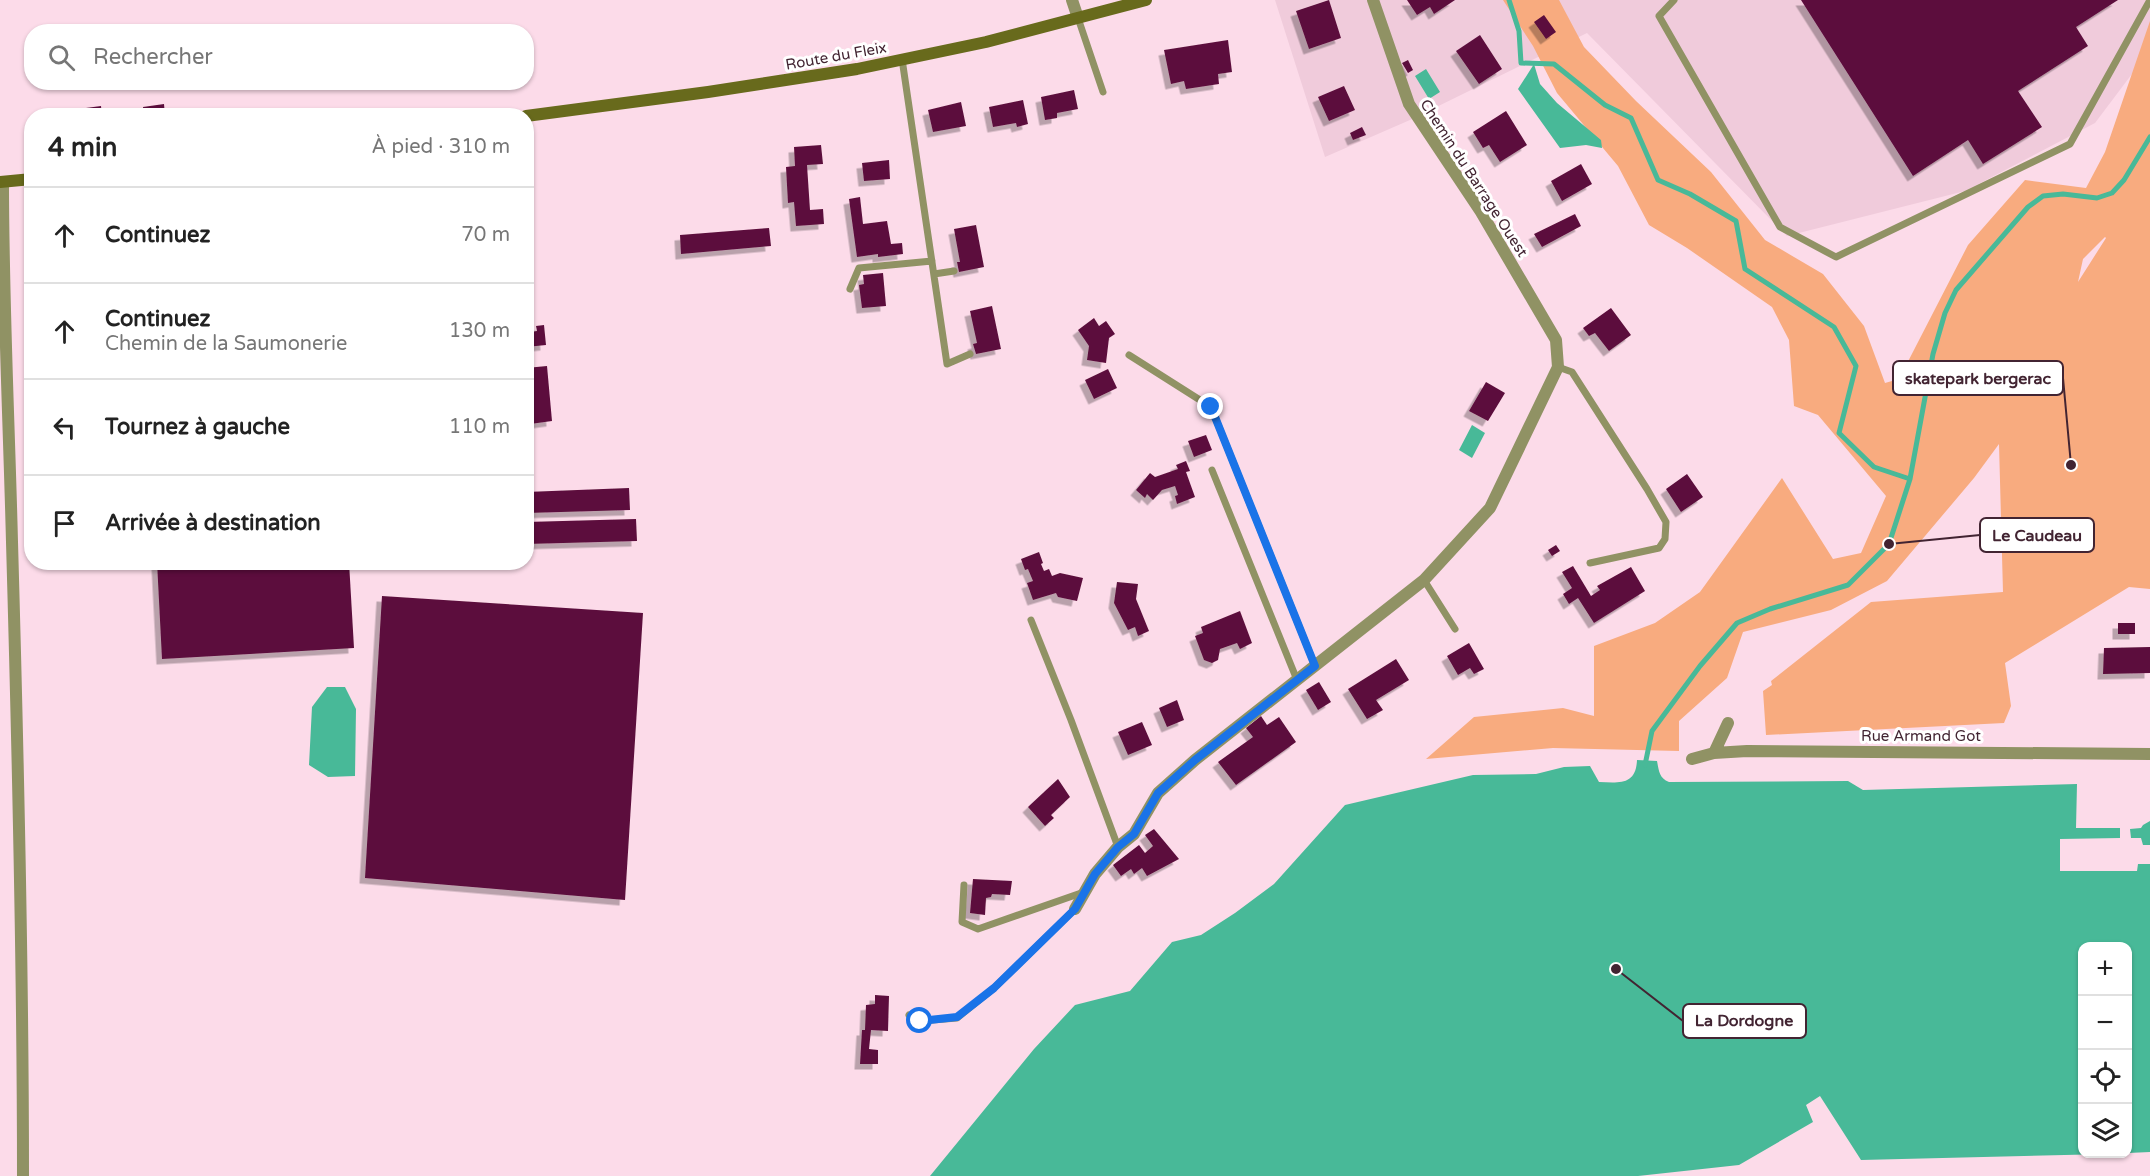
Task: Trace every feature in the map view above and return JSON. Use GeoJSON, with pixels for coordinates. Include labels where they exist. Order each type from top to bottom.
{"type":"FeatureCollection","features":[{"type":"Feature","properties":{"kind":"main road","name":"Route du Fleix"},"geometry":{"type":"LineString","coordinates":[[534,115],[857,69],[986,42],[1146,0]]}},
{"type":"Feature","properties":{"kind":"main road"},"geometry":{"type":"LineString","coordinates":[[2,182],[24,180]]}},
{"type":"Feature","properties":{"kind":"street"},"geometry":{"type":"LineString","coordinates":[[1072,0],[1078,18]]}},
{"type":"Feature","properties":{"kind":"street","name":"Chemin du Barrage Ouest"},"geometry":{"type":"LineString","coordinates":[[1373,0],[1409,104],[1481,212],[1556,340],[1558,367]]}},
{"type":"Feature","properties":{"kind":"street"},"geometry":{"type":"LineString","coordinates":[[2,182],[3,326],[23,987],[23,1176]]}},
{"type":"Feature","properties":{"kind":"street"},"geometry":{"type":"LineString","coordinates":[[1075,909],[1095,874],[1118,847],[1134,834],[1158,793],[1195,760],[1424,580],[1490,508],[1558,367]]}},
{"type":"Feature","properties":{"kind":"street"},"geometry":{"type":"LineString","coordinates":[[1714,753],[1728,723]]}},
{"type":"Feature","properties":{"kind":"street","name":"Rue Armand Got"},"geometry":{"type":"LineString","coordinates":[[1692,759],[1714,753],[1747,751],[2150,754]]}},
{"type":"Feature","properties":{"kind":"lane"},"geometry":{"type":"LineString","coordinates":[[1674,0],[1659,16],[1780,227],[1836,257],[2070,144],[2150,0]]}},
{"type":"Feature","properties":{"kind":"lane"},"geometry":{"type":"LineString","coordinates":[[1078,18],[1103,92]]}},
{"type":"Feature","properties":{"kind":"lane"},"geometry":{"type":"LineString","coordinates":[[902,59],[947,364],[970,354]]}},
{"type":"Feature","properties":{"kind":"lane"},"geometry":{"type":"LineString","coordinates":[[850,289],[859,268],[932,261]]}},
{"type":"Feature","properties":{"kind":"lane"},"geometry":{"type":"LineString","coordinates":[[934,274],[954,271]]}},
{"type":"Feature","properties":{"kind":"lane"},"geometry":{"type":"LineString","coordinates":[[1129,355],[1211,407],[1315,666]]}},
{"type":"Feature","properties":{"kind":"lane"},"geometry":{"type":"LineString","coordinates":[[1558,367],[1572,372],[1666,522],[1665,539],[1659,548],[1590,562]]}},
{"type":"Feature","properties":{"kind":"lane"},"geometry":{"type":"LineString","coordinates":[[1212,470],[1297,680]]}},
{"type":"Feature","properties":{"kind":"lane"},"geometry":{"type":"LineString","coordinates":[[1424,580],[1455,629]]}},
{"type":"Feature","properties":{"kind":"lane"},"geometry":{"type":"LineString","coordinates":[[1031,620],[1118,847]]}},
{"type":"Feature","properties":{"kind":"lane"},"geometry":{"type":"LineString","coordinates":[[964,885],[962,922],[978,929],[1086,891]]}},
{"type":"Feature","properties":{"kind":"lane"},"geometry":{"type":"LineString","coordinates":[[909,1015],[920,1021],[957,1017],[994,988],[1075,909]]}},
{"type":"Feature","properties":{"kind":"shaded area"},"geometry":{"type":"Polygon","coordinates":[[[1275,0],[2150,0],[2150,50],[2095,123],[1965,191],[1787,236],[1587,33],[1410,120],[1325,157],[1275,0]]]}},
{"type":"Feature","properties":{"kind":"shaded area"},"geometry":{"type":"Polygon","coordinates":[[[1503,0],[1559,0],[1584,47],[1636,101],[1711,172],[1765,240],[1823,274],[1864,326],[1885,383],[1899,379],[1968,245],[2025,180],[2086,188],[2105,152],[2150,21],[2150,589],[2129,587],[2005,663],[2011,706],[2004,723],[1766,735],[1763,691],[1772,685],[1771,681],[1871,602],[2003,592],[1999,444],[1974,478],[1887,581],[1831,610],[1743,632],[1727,678],[1679,721],[1679,751],[1553,748],[1426,759],[1474,717],[1563,708],[1594,716],[1594,646],[1655,623],[1700,592],[1782,478],[1833,559],[1861,553],[1886,496],[1818,415],[1794,406],[1789,340],[1772,307],[1687,248],[1649,225],[1618,166],[1557,93],[1533,46],[1503,0]],[[2106,238],[2083,259],[2078,282],[2106,238]]]}},
{"type":"Feature","properties":{"kind":"shaded area"},"geometry":{"type":"Polygon","coordinates":[[[1534,64],[1540,84],[1557,103],[1601,140],[1602,148],[1586,145],[1560,148],[1518,89],[1534,64]]]}},
{"type":"Feature","properties":{"kind":"shaded area"},"geometry":{"type":"Polygon","coordinates":[[[1426,69],[1440,92],[1429,99],[1415,76],[1426,69]]]}},
{"type":"Feature","properties":{"kind":"shaded area"},"geometry":{"type":"Polygon","coordinates":[[[1472,425],[1485,433],[1472,458],[1459,450],[1472,425]]]}},
{"type":"Feature","properties":{"kind":"shaded area"},"geometry":{"type":"Polygon","coordinates":[[[327,687],[345,687],[356,709],[355,776],[328,777],[309,765],[312,707],[327,687]]]}},
{"type":"Feature","properties":{"kind":"shaded area"},"geometry":{"type":"Polygon","coordinates":[[[1637,760],[1657,761],[1661,776],[1669,782],[1848,781],[1863,790],[2077,784],[2076,828],[2120,828],[2120,838],[2060,839],[2060,871],[2137,871],[2138,864],[2150,864],[2150,1152],[2132,1153],[2132,942],[2078,942],[2078,1155],[1861,1160],[1820,1096],[1806,1105],[1813,1122],[1739,1165],[1638,1176],[930,1176],[1034,1049],[1075,1005],[1130,991],[1172,942],[1201,935],[1274,884],[1345,805],[1473,775],[1536,774],[1564,767],[1590,766],[1599,782],[1620,782],[1630,778],[1636,768],[1637,760]]]}},
{"type":"Feature","properties":{"kind":"shaded area"},"geometry":{"type":"Polygon","coordinates":[[[2150,821],[2150,845],[2143,845],[2141,838],[2131,838],[2130,829],[2141,828],[2150,821]]]}},
{"type":"Feature","properties":{"kind":"building"},"geometry":{"type":"Polygon","coordinates":[[[1329,0],[1341,38],[1309,49],[1296,11],[1329,0]]]}},
{"type":"Feature","properties":{"kind":"building"},"geometry":{"type":"Polygon","coordinates":[[[1407,0],[1455,0],[1434,14],[1430,7],[1417,15],[1407,0]]]}},
{"type":"Feature","properties":{"kind":"building"},"geometry":{"type":"Polygon","coordinates":[[[1801,0],[2118,0],[2076,27],[2088,46],[2018,91],[2042,127],[1983,164],[1968,140],[1913,176],[1801,0]]]}},
{"type":"Feature","properties":{"kind":"building"},"geometry":{"type":"Polygon","coordinates":[[[1544,15],[1556,32],[1546,39],[1534,22],[1544,15]]]}},
{"type":"Feature","properties":{"kind":"building"},"geometry":{"type":"Polygon","coordinates":[[[1480,35],[1502,69],[1479,84],[1456,51],[1480,35]]]}},
{"type":"Feature","properties":{"kind":"building"},"geometry":{"type":"Polygon","coordinates":[[[1228,40],[1232,72],[1218,74],[1219,84],[1186,89],[1184,81],[1171,84],[1164,50],[1228,40]]]}},
{"type":"Feature","properties":{"kind":"building"},"geometry":{"type":"Polygon","coordinates":[[[1408,60],[1413,70],[1408,73],[1402,63],[1408,60]]]}},
{"type":"Feature","properties":{"kind":"building"},"geometry":{"type":"Polygon","coordinates":[[[1344,86],[1355,110],[1329,121],[1318,97],[1344,86]]]}},
{"type":"Feature","properties":{"kind":"building"},"geometry":{"type":"Polygon","coordinates":[[[1074,90],[1078,109],[1057,113],[1057,118],[1045,120],[1041,97],[1074,90]]]}},
{"type":"Feature","properties":{"kind":"building"},"geometry":{"type":"Polygon","coordinates":[[[1023,100],[1028,124],[1017,127],[1016,123],[993,127],[989,107],[1023,100]]]}},
{"type":"Feature","properties":{"kind":"building"},"geometry":{"type":"Polygon","coordinates":[[[961,102],[966,126],[933,132],[928,110],[961,102]]]}},
{"type":"Feature","properties":{"kind":"building"},"geometry":{"type":"Polygon","coordinates":[[[164,104],[164,108],[143,108],[164,104]]]}},
{"type":"Feature","properties":{"kind":"building"},"geometry":{"type":"Polygon","coordinates":[[[1506,111],[1527,145],[1500,162],[1489,145],[1483,148],[1473,132],[1506,111]]]}},
{"type":"Feature","properties":{"kind":"building"},"geometry":{"type":"Polygon","coordinates":[[[1362,127],[1366,135],[1353,140],[1350,133],[1362,127]]]}},
{"type":"Feature","properties":{"kind":"building"},"geometry":{"type":"Polygon","coordinates":[[[821,145],[823,164],[807,165],[810,210],[823,209],[824,224],[796,226],[794,202],[788,203],[786,167],[795,166],[794,147],[821,145]]]}},
{"type":"Feature","properties":{"kind":"building"},"geometry":{"type":"Polygon","coordinates":[[[889,160],[890,179],[864,181],[862,163],[889,160]]]}},
{"type":"Feature","properties":{"kind":"building"},"geometry":{"type":"Polygon","coordinates":[[[1581,164],[1592,184],[1562,201],[1551,181],[1581,164]]]}},
{"type":"Feature","properties":{"kind":"building"},"geometry":{"type":"Polygon","coordinates":[[[860,197],[863,224],[887,221],[891,244],[902,243],[903,254],[857,257],[849,199],[860,197]]]}},
{"type":"Feature","properties":{"kind":"building"},"geometry":{"type":"Polygon","coordinates":[[[1575,214],[1581,226],[1542,247],[1534,234],[1575,214]]]}},
{"type":"Feature","properties":{"kind":"building"},"geometry":{"type":"Polygon","coordinates":[[[976,225],[984,267],[959,272],[957,262],[960,262],[954,229],[976,225]]]}},
{"type":"Feature","properties":{"kind":"building"},"geometry":{"type":"Polygon","coordinates":[[[769,228],[771,246],[681,254],[680,235],[769,228]]]}},
{"type":"Feature","properties":{"kind":"building"},"geometry":{"type":"Polygon","coordinates":[[[883,273],[886,306],[862,308],[859,285],[864,284],[863,275],[883,273]]]}},
{"type":"Feature","properties":{"kind":"building"},"geometry":{"type":"Polygon","coordinates":[[[992,306],[1001,349],[976,354],[973,344],[977,343],[970,311],[992,306]]]}},
{"type":"Feature","properties":{"kind":"building"},"geometry":{"type":"Polygon","coordinates":[[[1611,308],[1631,335],[1609,351],[1595,333],[1589,336],[1583,328],[1611,308]]]}},
{"type":"Feature","properties":{"kind":"building"},"geometry":{"type":"Polygon","coordinates":[[[1094,318],[1099,326],[1106,321],[1115,334],[1109,338],[1106,363],[1087,360],[1089,346],[1078,330],[1094,318]]]}},
{"type":"Feature","properties":{"kind":"building"},"geometry":{"type":"Polygon","coordinates":[[[544,325],[546,345],[534,346],[536,326],[544,325]]]}},
{"type":"Feature","properties":{"kind":"building"},"geometry":{"type":"Polygon","coordinates":[[[547,366],[552,421],[534,423],[534,367],[547,366]]]}},
{"type":"Feature","properties":{"kind":"building"},"geometry":{"type":"Polygon","coordinates":[[[1108,369],[1117,388],[1094,399],[1085,380],[1108,369]]]}},
{"type":"Feature","properties":{"kind":"building"},"geometry":{"type":"Polygon","coordinates":[[[1486,382],[1505,393],[1488,421],[1469,411],[1486,382]]]}},
{"type":"Feature","properties":{"kind":"building"},"geometry":{"type":"Polygon","coordinates":[[[1206,435],[1212,450],[1194,457],[1188,441],[1206,435]]]}},
{"type":"Feature","properties":{"kind":"building"},"geometry":{"type":"Polygon","coordinates":[[[1186,461],[1190,471],[1186,472],[1195,497],[1177,504],[1175,496],[1178,495],[1175,486],[1162,490],[1153,500],[1147,494],[1145,498],[1136,490],[1150,473],[1155,477],[1178,469],[1176,465],[1186,461]]]}},
{"type":"Feature","properties":{"kind":"building"},"geometry":{"type":"Polygon","coordinates":[[[1687,474],[1703,497],[1681,512],[1666,489],[1687,474]]]}},
{"type":"Feature","properties":{"kind":"building"},"geometry":{"type":"Polygon","coordinates":[[[629,488],[630,510],[534,513],[534,492],[629,488]]]}},
{"type":"Feature","properties":{"kind":"building"},"geometry":{"type":"Polygon","coordinates":[[[636,519],[637,541],[534,544],[534,522],[636,519]]]}},
{"type":"Feature","properties":{"kind":"building"},"geometry":{"type":"Polygon","coordinates":[[[1556,545],[1560,551],[1552,556],[1548,550],[1556,545]]]}},
{"type":"Feature","properties":{"kind":"building"},"geometry":{"type":"Polygon","coordinates":[[[1039,552],[1044,571],[1049,569],[1052,576],[1060,573],[1083,578],[1077,601],[1058,597],[1056,593],[1033,600],[1027,583],[1033,581],[1021,559],[1039,552]]]}},
{"type":"Feature","properties":{"kind":"building"},"geometry":{"type":"Polygon","coordinates":[[[1573,566],[1591,596],[1600,590],[1597,586],[1631,567],[1645,591],[1594,623],[1578,598],[1569,604],[1563,594],[1572,588],[1562,572],[1573,566]]]}},
{"type":"Feature","properties":{"kind":"building"},"geometry":{"type":"Polygon","coordinates":[[[157,570],[349,570],[354,648],[162,659],[157,570]]]}},
{"type":"Feature","properties":{"kind":"building"},"geometry":{"type":"Polygon","coordinates":[[[1117,582],[1138,584],[1136,599],[1149,631],[1138,636],[1135,627],[1128,630],[1114,603],[1117,582]]]}},
{"type":"Feature","properties":{"kind":"building"},"geometry":{"type":"Polygon","coordinates":[[[382,596],[643,613],[625,900],[365,878],[382,596]]]}},
{"type":"Feature","properties":{"kind":"building"},"geometry":{"type":"Polygon","coordinates":[[[1240,611],[1252,643],[1240,649],[1237,643],[1220,649],[1218,660],[1212,663],[1204,660],[1195,636],[1203,633],[1201,627],[1240,611]]]}},
{"type":"Feature","properties":{"kind":"building"},"geometry":{"type":"Polygon","coordinates":[[[2118,623],[2135,623],[2135,634],[2118,634],[2118,623]]]}},
{"type":"Feature","properties":{"kind":"building"},"geometry":{"type":"Polygon","coordinates":[[[1469,643],[1484,669],[1474,674],[1470,668],[1458,675],[1447,656],[1469,643]]]}},
{"type":"Feature","properties":{"kind":"building"},"geometry":{"type":"Polygon","coordinates":[[[2150,647],[2150,673],[2103,674],[2104,648],[2150,647]]]}},
{"type":"Feature","properties":{"kind":"building"},"geometry":{"type":"Polygon","coordinates":[[[1396,659],[1409,680],[1376,700],[1383,710],[1367,719],[1348,689],[1396,659]]]}},
{"type":"Feature","properties":{"kind":"building"},"geometry":{"type":"Polygon","coordinates":[[[1319,682],[1331,702],[1318,710],[1306,690],[1319,682]]]}},
{"type":"Feature","properties":{"kind":"building"},"geometry":{"type":"Polygon","coordinates":[[[1177,700],[1184,720],[1167,727],[1159,708],[1177,700]]]}},
{"type":"Feature","properties":{"kind":"building"},"geometry":{"type":"Polygon","coordinates":[[[1261,716],[1267,725],[1279,717],[1296,742],[1236,785],[1218,762],[1253,737],[1246,728],[1261,716]]]}},
{"type":"Feature","properties":{"kind":"building"},"geometry":{"type":"Polygon","coordinates":[[[1142,722],[1152,745],[1128,755],[1118,732],[1142,722]]]}},
{"type":"Feature","properties":{"kind":"building"},"geometry":{"type":"Polygon","coordinates":[[[1058,779],[1070,797],[1051,815],[1054,818],[1045,826],[1028,807],[1058,779]]]}},
{"type":"Feature","properties":{"kind":"building"},"geometry":{"type":"Polygon","coordinates":[[[1154,829],[1179,859],[1147,876],[1142,868],[1134,874],[1131,869],[1121,876],[1113,865],[1139,845],[1145,853],[1153,846],[1145,835],[1154,829]]]}},
{"type":"Feature","properties":{"kind":"building"},"geometry":{"type":"Polygon","coordinates":[[[973,879],[1012,881],[1010,895],[992,894],[991,897],[986,898],[985,915],[970,913],[973,879]]]}},
{"type":"Feature","properties":{"kind":"building"},"geometry":{"type":"Polygon","coordinates":[[[875,995],[889,996],[888,1031],[871,1030],[869,1049],[878,1050],[878,1064],[860,1064],[866,1005],[875,1004],[875,995]]]}},
{"type":"Feature","properties":{"kind":"waterway"},"geometry":{"type":"LineString","coordinates":[[1509,0],[1519,31],[1521,63],[1554,64],[1605,105],[1631,118],[1658,180],[1690,194],[1736,221],[1745,269],[1834,327],[1856,366],[1839,433],[1874,467],[1910,479]]}},
{"type":"Feature","properties":{"kind":"waterway"},"geometry":{"type":"LineString","coordinates":[[1645,765],[1652,731],[1700,666],[1737,623],[1770,609],[1848,585],[1889,544],[1910,479],[1933,354],[1945,313],[1956,290],[2028,207],[2043,196],[2063,194],[2097,198],[2112,193],[2124,180],[2150,137]]}},
{"type":"Feature","properties":{"kind":"place","name":"skatepark bergerac"},"geometry":{"type":"Point","coordinates":[2071,465]}},
{"type":"Feature","properties":{"kind":"place","name":"Le Caudeau"},"geometry":{"type":"Point","coordinates":[1889,544]}},
{"type":"Feature","properties":{"kind":"place","name":"La Dordogne"},"geometry":{"type":"Point","coordinates":[1616,969]}},
{"type":"Feature","properties":{"kind":"route"},"geometry":{"type":"LineString","coordinates":[[920,1021],[957,1017],[994,988],[1075,909],[1095,874],[1118,847],[1134,834],[1158,793],[1195,760],[1315,666],[1211,407]]}}]}
